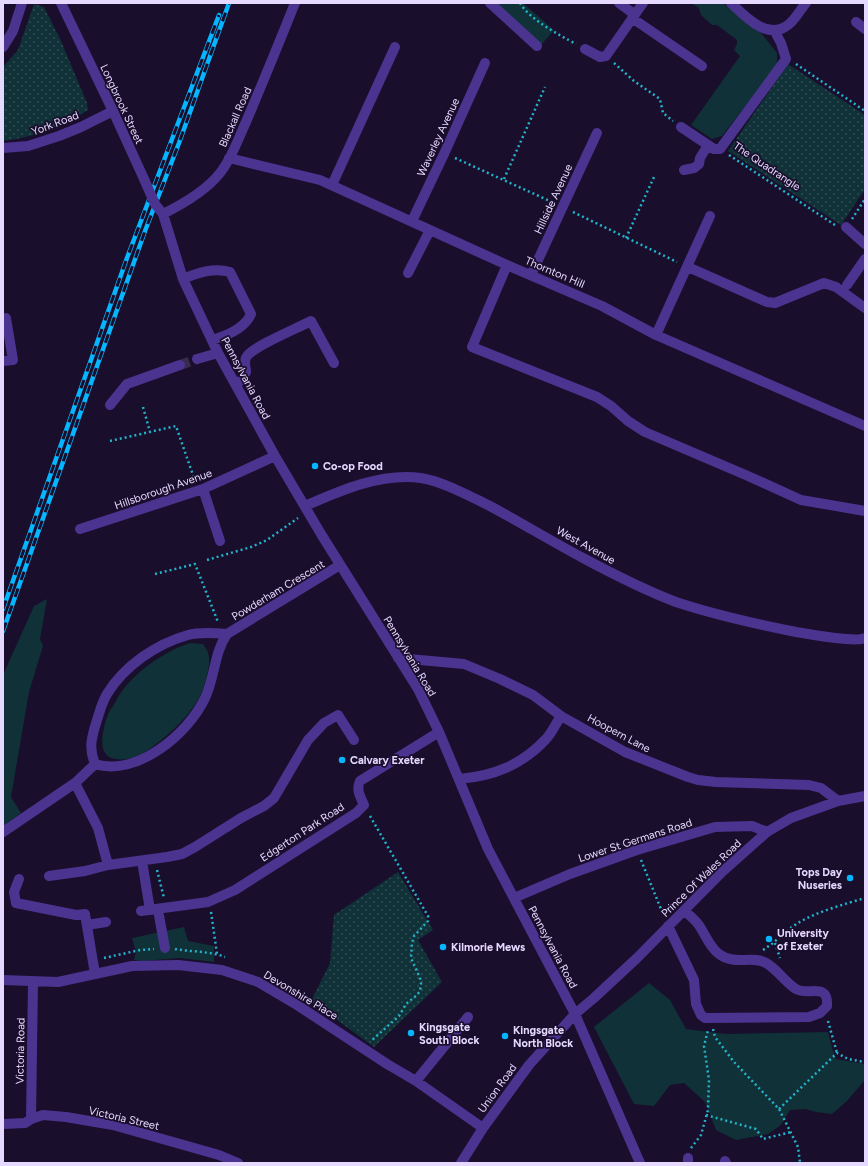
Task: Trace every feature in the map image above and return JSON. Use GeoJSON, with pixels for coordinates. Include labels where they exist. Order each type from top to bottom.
{"type":"FeatureCollection","features":[{"type":"Feature","properties":{"kind":"street"},"geometry":{"type":"LineString","coordinates":[[3,47],[13,30],[22,3]]}},
{"type":"Feature","properties":{"kind":"street","name":"Longbrook Street"},"geometry":{"type":"LineString","coordinates":[[61,3],[113,111],[155,204],[163,214]]}},
{"type":"Feature","properties":{"kind":"street","name":"Blackall Road"},"geometry":{"type":"LineString","coordinates":[[163,214],[187,201],[219,174],[229,158],[263,82],[295,3]]}},
{"type":"Feature","properties":{"kind":"street"},"geometry":{"type":"LineString","coordinates":[[490,3],[537,46]]}},
{"type":"Feature","properties":{"kind":"street"},"geometry":{"type":"LineString","coordinates":[[619,3],[633,16],[702,66]]}},
{"type":"Feature","properties":{"kind":"street"},"geometry":{"type":"LineString","coordinates":[[585,48],[600,57],[606,56],[643,3]]}},
{"type":"Feature","properties":{"kind":"street"},"geometry":{"type":"LineString","coordinates":[[731,3],[752,22],[762,28],[774,30],[782,29],[789,25],[806,3]]}},
{"type":"Feature","properties":{"kind":"street"},"geometry":{"type":"LineString","coordinates":[[856,22],[865,29]]}},
{"type":"Feature","properties":{"kind":"street"},"geometry":{"type":"LineString","coordinates":[[774,30],[781,42],[786,59]]}},
{"type":"Feature","properties":{"kind":"street"},"geometry":{"type":"LineString","coordinates":[[332,185],[395,47]]}},
{"type":"Feature","properties":{"kind":"street","name":"The Quadrangle"},"geometry":{"type":"LineString","coordinates":[[720,149],[786,59]]}},
{"type":"Feature","properties":{"kind":"street","name":"Waverley Avenue"},"geometry":{"type":"LineString","coordinates":[[412,221],[485,63]]}},
{"type":"Feature","properties":{"kind":"street","name":"York Road"},"geometry":{"type":"LineString","coordinates":[[3,148],[28,146],[59,136],[113,111]]}},
{"type":"Feature","properties":{"kind":"street"},"geometry":{"type":"LineString","coordinates":[[681,127],[708,145],[720,149]]}},
{"type":"Feature","properties":{"kind":"street","name":"Hillside Avenue"},"geometry":{"type":"LineString","coordinates":[[531,275],[597,133]]}},
{"type":"Feature","properties":{"kind":"street"},"geometry":{"type":"LineString","coordinates":[[684,170],[694,168],[699,164],[700,158],[708,145]]}},
{"type":"Feature","properties":{"kind":"street","name":"Thornton Hill"},"geometry":{"type":"LineString","coordinates":[[229,158],[320,180],[332,185],[507,265],[602,306],[656,335],[865,426]]}},
{"type":"Feature","properties":{"kind":"street","name":"Pennsylvania Road"},"geometry":{"type":"LineString","coordinates":[[163,214],[183,279],[218,353],[275,456],[340,566],[418,689],[439,732],[488,849],[575,1014],[640,1163]]}},
{"type":"Feature","properties":{"kind":"street"},"geometry":{"type":"LineString","coordinates":[[656,335],[688,268],[710,216]]}},
{"type":"Feature","properties":{"kind":"street"},"geometry":{"type":"LineString","coordinates":[[846,227],[865,244]]}},
{"type":"Feature","properties":{"kind":"street"},"geometry":{"type":"LineString","coordinates":[[408,273],[430,230]]}},
{"type":"Feature","properties":{"kind":"street"},"geometry":{"type":"LineString","coordinates":[[847,285],[865,259]]}},
{"type":"Feature","properties":{"kind":"street"},"geometry":{"type":"LineString","coordinates":[[507,265],[472,347],[597,397],[611,406],[628,422],[645,432],[801,500],[865,511]]}},
{"type":"Feature","properties":{"kind":"street"},"geometry":{"type":"LineString","coordinates":[[688,268],[767,302],[775,303],[824,283],[836,287],[865,308]]}},
{"type":"Feature","properties":{"kind":"street"},"geometry":{"type":"LineString","coordinates":[[183,279],[212,271],[230,272],[251,314],[248,320],[237,328],[221,338],[212,340]]}},
{"type":"Feature","properties":{"kind":"street"},"geometry":{"type":"LineString","coordinates":[[3,361],[13,360],[6,318]]}},
{"type":"Feature","properties":{"kind":"street"},"geometry":{"type":"LineString","coordinates":[[235,384],[242,380],[246,372],[246,357],[260,346],[311,321],[334,363]]}},
{"type":"Feature","properties":{"kind":"street"},"geometry":{"type":"LineString","coordinates":[[197,359],[218,353]]}},
{"type":"Feature","properties":{"kind":"street"},"geometry":{"type":"LineString","coordinates":[[110,405],[127,384],[180,365]]}},
{"type":"Feature","properties":{"kind":"street","name":"Hillsborough Avenue"},"geometry":{"type":"LineString","coordinates":[[80,529],[200,490],[275,456]]}},
{"type":"Feature","properties":{"kind":"street","name":"West Avenue"},"geometry":{"type":"LineString","coordinates":[[306,508],[338,491],[387,478],[406,477],[428,480],[468,495],[622,578],[676,602],[753,624],[810,634],[857,640],[865,638]]}},
{"type":"Feature","properties":{"kind":"street"},"geometry":{"type":"LineString","coordinates":[[200,490],[220,541]]}},
{"type":"Feature","properties":{"kind":"street","name":"Powderham Crescent"},"geometry":{"type":"LineString","coordinates":[[225,634],[205,699],[199,710],[179,734],[157,751],[142,759],[121,767],[104,767],[95,764],[91,754],[91,739],[102,704],[108,692],[133,665],[148,653],[171,641],[189,635],[225,634],[340,566]]}},
{"type":"Feature","properties":{"kind":"street","name":"Hoopern Lane"},"geometry":{"type":"LineString","coordinates":[[398,658],[464,664],[500,679],[532,695],[561,716],[625,752],[647,762],[698,780],[810,785],[820,788],[838,801]]}},
{"type":"Feature","properties":{"kind":"street"},"geometry":{"type":"LineString","coordinates":[[49,876],[182,854],[241,818],[264,806],[274,798],[308,740],[324,723],[338,715],[354,740]]}},
{"type":"Feature","properties":{"kind":"street"},"geometry":{"type":"LineString","coordinates":[[459,779],[497,773],[529,756],[547,738],[561,716]]}},
{"type":"Feature","properties":{"kind":"street"},"geometry":{"type":"LineString","coordinates":[[364,805],[358,792],[360,781],[439,732]]}},
{"type":"Feature","properties":{"kind":"street"},"geometry":{"type":"LineString","coordinates":[[3,832],[75,783],[95,764]]}},
{"type":"Feature","properties":{"kind":"street"},"geometry":{"type":"LineString","coordinates":[[75,783],[98,828],[108,866]]}},
{"type":"Feature","properties":{"kind":"street","name":"Prince Of Wales Road"},"geometry":{"type":"LineString","coordinates":[[575,1014],[594,998],[685,911],[722,872],[767,832],[791,818],[838,801],[865,796]]}},
{"type":"Feature","properties":{"kind":"street","name":"Edgerton Park Road"},"geometry":{"type":"LineString","coordinates":[[154,910],[208,902],[235,890],[356,813],[364,805]]}},
{"type":"Feature","properties":{"kind":"street","name":"Lower St Germans Road"},"geometry":{"type":"LineString","coordinates":[[514,898],[570,874],[636,850],[722,826],[752,826],[767,832]]}},
{"type":"Feature","properties":{"kind":"street"},"geometry":{"type":"LineString","coordinates":[[143,867],[165,948]]}},
{"type":"Feature","properties":{"kind":"street"},"geometry":{"type":"LineString","coordinates":[[19,879],[14,892],[16,903],[76,915],[85,914],[95,974]]}},
{"type":"Feature","properties":{"kind":"street"},"geometry":{"type":"LineString","coordinates":[[668,926],[694,980],[696,1004],[698,1010],[705,1018],[809,1017],[820,1013],[827,1006],[828,999],[825,994],[818,991],[797,989],[767,963],[761,960],[726,959],[717,953],[698,924],[685,911]]}},
{"type":"Feature","properties":{"kind":"street"},"geometry":{"type":"LineString","coordinates":[[87,925],[106,922]]}},
{"type":"Feature","properties":{"kind":"street","name":"Devonshire Place"},"geometry":{"type":"LineString","coordinates":[[3,980],[58,982],[132,966],[178,965],[222,970],[258,982],[297,1005],[416,1081],[483,1128]]}},
{"type":"Feature","properties":{"kind":"street","name":"Victoria Road"},"geometry":{"type":"LineString","coordinates":[[31,1119],[33,982]]}},
{"type":"Feature","properties":{"kind":"street","name":"Union Road"},"geometry":{"type":"LineString","coordinates":[[461,1163],[483,1128],[529,1065],[575,1014]]}},
{"type":"Feature","properties":{"kind":"street"},"geometry":{"type":"LineString","coordinates":[[416,1081],[468,1017]]}},
{"type":"Feature","properties":{"kind":"street","name":"Victoria Street"},"geometry":{"type":"LineString","coordinates":[[3,1124],[25,1123],[31,1119],[43,1115],[66,1117],[112,1125],[219,1155],[238,1163]]}},
{"type":"Feature","properties":{"kind":"path"},"geometry":{"type":"LineString","coordinates":[[520,3],[523,8],[542,24],[585,48]]}},
{"type":"Feature","properties":{"kind":"path"},"geometry":{"type":"LineString","coordinates":[[606,56],[634,81],[660,99],[663,113],[681,127]]}},
{"type":"Feature","properties":{"kind":"path"},"geometry":{"type":"LineString","coordinates":[[786,59],[865,111]]}},
{"type":"Feature","properties":{"kind":"path"},"geometry":{"type":"LineString","coordinates":[[504,179],[545,87]]}},
{"type":"Feature","properties":{"kind":"path","name":"The Quadrangle"},"geometry":{"type":"LineString","coordinates":[[720,149],[843,231],[846,227]]}},
{"type":"Feature","properties":{"kind":"path"},"geometry":{"type":"LineString","coordinates":[[626,238],[654,177]]}},
{"type":"Feature","properties":{"kind":"path"},"geometry":{"type":"LineString","coordinates":[[846,227],[865,199]]}},
{"type":"Feature","properties":{"kind":"path"},"geometry":{"type":"LineString","coordinates":[[143,407],[150,432]]}},
{"type":"Feature","properties":{"kind":"path"},"geometry":{"type":"LineString","coordinates":[[110,441],[176,426],[200,490]]}},
{"type":"Feature","properties":{"kind":"path"},"geometry":{"type":"LineString","coordinates":[[207,560],[251,547],[267,540],[306,508]]}},
{"type":"Feature","properties":{"kind":"path"},"geometry":{"type":"LineString","coordinates":[[155,574],[195,564],[225,634]]}},
{"type":"Feature","properties":{"kind":"path"},"geometry":{"type":"LineString","coordinates":[[364,805],[428,916],[428,921],[414,936],[412,943],[411,958],[420,978],[420,991],[406,1004],[399,1016],[371,1041],[368,1051]]}},
{"type":"Feature","properties":{"kind":"path"},"geometry":{"type":"LineString","coordinates":[[636,850],[668,926]]}},
{"type":"Feature","properties":{"kind":"path"},"geometry":{"type":"LineString","coordinates":[[154,910],[156,868]]}},
{"type":"Feature","properties":{"kind":"path"},"geometry":{"type":"LineString","coordinates":[[762,950],[775,943],[785,932],[799,922],[865,898]]}},
{"type":"Feature","properties":{"kind":"path"},"geometry":{"type":"LineString","coordinates":[[208,902],[211,910],[217,954]]}},
{"type":"Feature","properties":{"kind":"path"},"geometry":{"type":"LineString","coordinates":[[824,1009],[837,1053],[848,1059],[865,1062]]}},
{"type":"Feature","properties":{"kind":"path"},"geometry":{"type":"LineString","coordinates":[[711,1019],[715,1037],[734,1062],[779,1109],[798,1147],[800,1163]]}},
{"type":"Feature","properties":{"kind":"path"},"geometry":{"type":"LineString","coordinates":[[688,1160],[687,1150],[691,1148],[701,1135],[706,1115],[709,1080],[704,1046],[711,1019]]}},
{"type":"Feature","properties":{"kind":"path"},"geometry":{"type":"LineString","coordinates":[[779,1109],[837,1053]]}},
{"type":"Feature","properties":{"kind":"path"},"geometry":{"type":"LineString","coordinates":[[706,1115],[756,1129],[763,1139],[791,1132]]}},
{"type":"Feature","properties":{"kind":"green space"},"geometry":{"type":"Polygon","coordinates":[[[493,3],[523,3],[554,30],[541,45],[493,3]]]}},
{"type":"Feature","properties":{"kind":"green space"},"geometry":{"type":"Polygon","coordinates":[[[691,3],[723,3],[762,34],[777,53],[777,65],[722,136],[712,139],[691,125],[740,56],[734,50],[737,40],[717,25],[712,25],[701,15],[699,8],[691,3]]]}},
{"type":"Feature","properties":{"kind":"green space"},"geometry":{"type":"Polygon","coordinates":[[[34,4],[44,7],[61,41],[87,103],[88,110],[48,130],[26,137],[3,141],[3,67],[18,50],[34,4]]]}},
{"type":"Feature","properties":{"kind":"green space"},"geometry":{"type":"Polygon","coordinates":[[[788,64],[865,115],[865,189],[841,225],[728,151],[788,64]]]}},
{"type":"Feature","properties":{"kind":"green space"},"geometry":{"type":"Polygon","coordinates":[[[47,599],[40,639],[43,646],[29,692],[11,797],[21,813],[3,826],[3,675],[34,606],[47,599]]]}},
{"type":"Feature","properties":{"kind":"green space"},"geometry":{"type":"Polygon","coordinates":[[[190,643],[203,644],[209,655],[208,671],[204,685],[195,704],[183,720],[148,750],[133,758],[115,759],[109,757],[104,752],[102,739],[103,732],[109,712],[123,690],[130,681],[149,665],[169,652],[190,643]]]}},
{"type":"Feature","properties":{"kind":"green space"},"geometry":{"type":"Polygon","coordinates":[[[398,872],[433,930],[418,940],[442,982],[374,1047],[311,1001],[330,963],[334,915],[398,872]]]}},
{"type":"Feature","properties":{"kind":"green space"},"geometry":{"type":"Polygon","coordinates":[[[184,927],[188,941],[214,946],[214,962],[180,958],[142,961],[134,960],[136,952],[132,938],[184,927]]]}},
{"type":"Feature","properties":{"kind":"green space"},"geometry":{"type":"Polygon","coordinates":[[[649,983],[670,1000],[686,1029],[726,1034],[828,1032],[836,1059],[865,1064],[865,1080],[847,1101],[832,1114],[805,1109],[790,1110],[781,1125],[768,1134],[736,1140],[716,1130],[705,1102],[684,1083],[670,1085],[654,1106],[634,1104],[594,1027],[649,983]]]}},
{"type":"Feature","properties":{"kind":"tunnel"},"geometry":{"type":"LineString","coordinates":[[180,365],[197,359]]}},
{"type":"Feature","properties":{"kind":"railway"},"geometry":{"type":"LineString","coordinates":[[3,631],[145,231],[179,143],[229,3]]}},
{"type":"Feature","properties":{"kind":"railway"},"geometry":{"type":"LineString","coordinates":[[3,609],[127,258],[219,15]]}},
{"type":"Feature","properties":{"kind":"place","name":"Co-op Food"},"geometry":{"type":"Point","coordinates":[315,466]}},
{"type":"Feature","properties":{"kind":"place","name":"Calvary Exeter"},"geometry":{"type":"Point","coordinates":[342,760]}},
{"type":"Feature","properties":{"kind":"place","name":"Tops Day Nuseries"},"geometry":{"type":"Point","coordinates":[850,878]}},
{"type":"Feature","properties":{"kind":"place","name":"University of Exeter"},"geometry":{"type":"Point","coordinates":[769,939]}},
{"type":"Feature","properties":{"kind":"place","name":"Kilmorie Mews"},"geometry":{"type":"Point","coordinates":[443,947]}},
{"type":"Feature","properties":{"kind":"place","name":"Kingsgate South Block"},"geometry":{"type":"Point","coordinates":[411,1033]}},
{"type":"Feature","properties":{"kind":"place","name":"Kingsgate North Block"},"geometry":{"type":"Point","coordinates":[505,1036]}}]}
